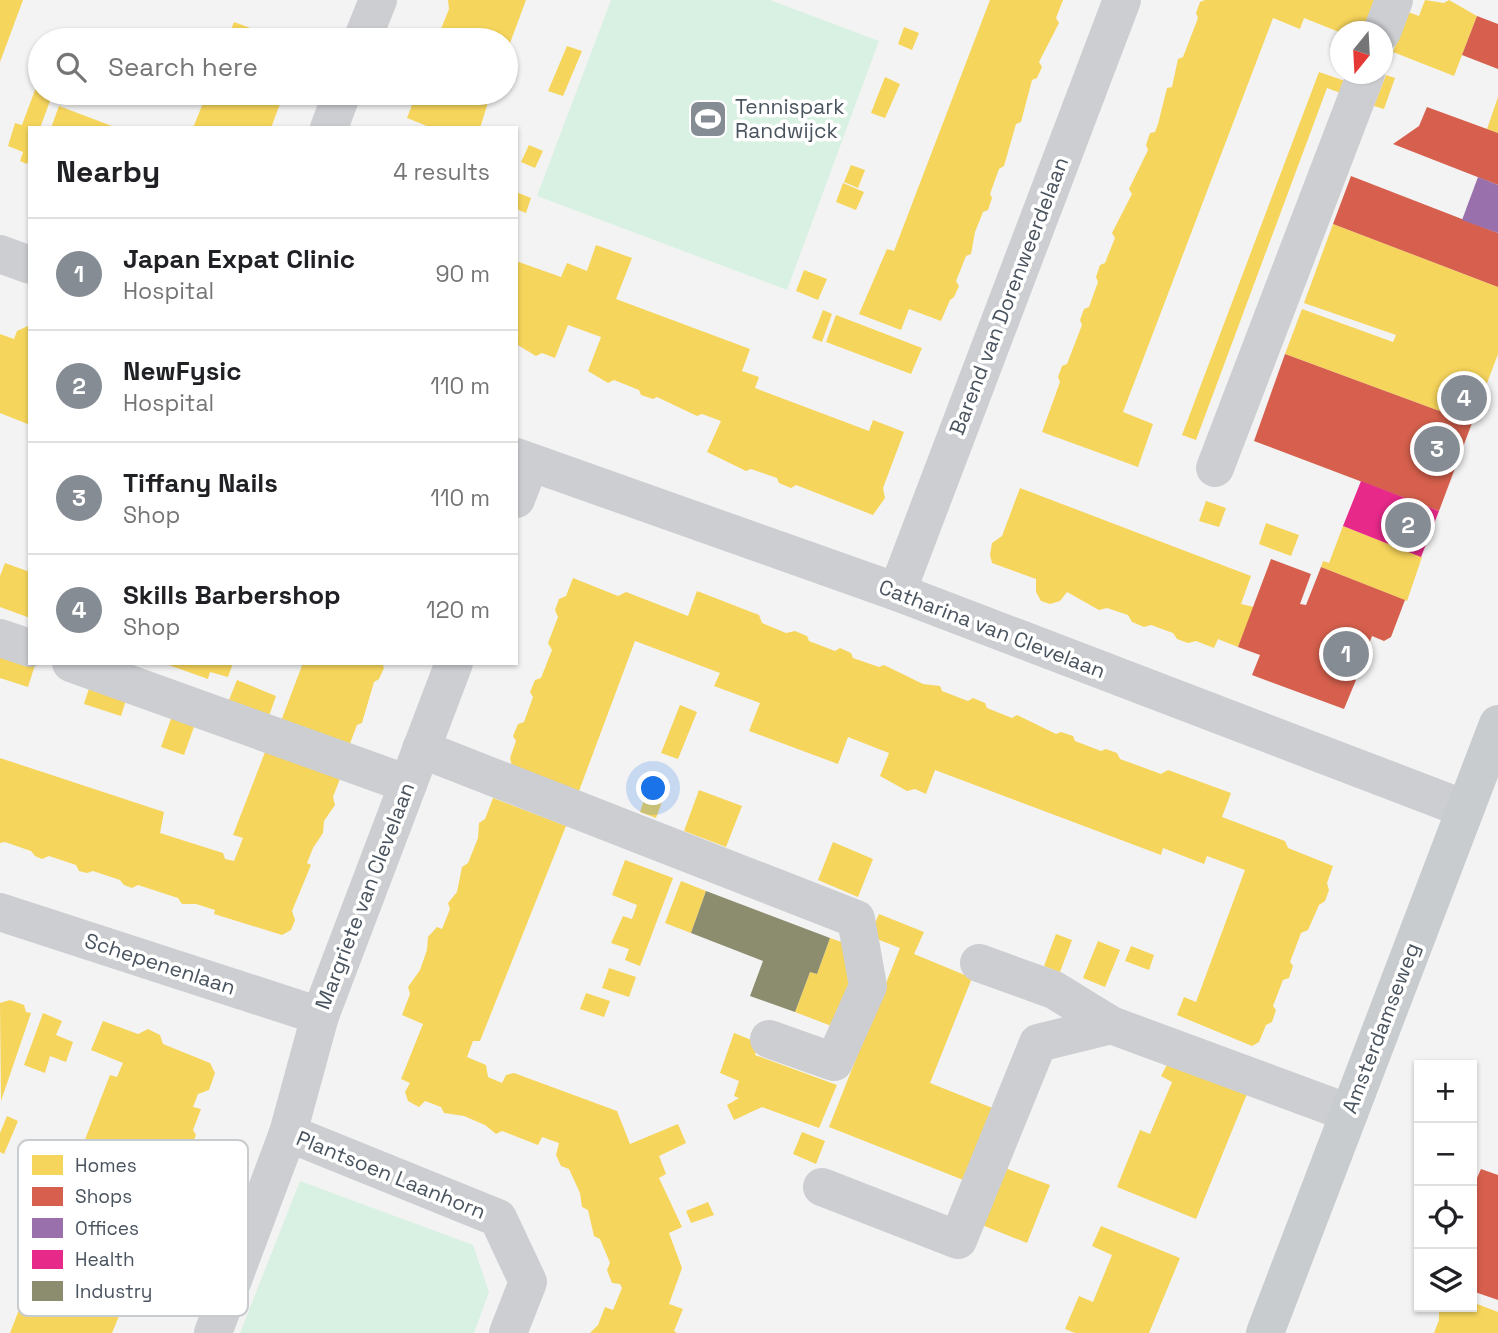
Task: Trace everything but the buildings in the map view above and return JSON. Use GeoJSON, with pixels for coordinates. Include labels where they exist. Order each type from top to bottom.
{"type":"FeatureCollection","features":[{"type":"Feature","properties":{"kind":"main road","name":"Amsterdamseweg"},"geometry":{"type":"LineString","coordinates":[[1265,1333],[1498,724]]}},
{"type":"Feature","properties":{"kind":"street"},"geometry":{"type":"LineString","coordinates":[[367,28],[378,0]]}},
{"type":"Feature","properties":{"kind":"street","name":"Barend van Dorenweerdelaan"},"geometry":{"type":"LineString","coordinates":[[897,592],[1122,0]]}},
{"type":"Feature","properties":{"kind":"street"},"geometry":{"type":"LineString","coordinates":[[1386,21],[1394,0]]}},
{"type":"Feature","properties":{"kind":"street"},"geometry":{"type":"LineString","coordinates":[[1215,468],[1362,84]]}},
{"type":"Feature","properties":{"kind":"street"},"geometry":{"type":"LineString","coordinates":[[330,126],[338,105]]}},
{"type":"Feature","properties":{"kind":"street"},"geometry":{"type":"LineString","coordinates":[[0,254],[28,264]]}},
{"type":"Feature","properties":{"kind":"street"},"geometry":{"type":"LineString","coordinates":[[518,488],[523,460]]}},
{"type":"Feature","properties":{"kind":"street","name":"Catharina van Clevelaan"},"geometry":{"type":"LineString","coordinates":[[523,460],[897,592],[1465,809]]}},
{"type":"Feature","properties":{"kind":"street"},"geometry":{"type":"LineString","coordinates":[[0,638],[28,647]]}},
{"type":"Feature","properties":{"kind":"street"},"geometry":{"type":"LineString","coordinates":[[78,665],[415,766],[856,919],[868,986],[834,1062],[769,1039]]}},
{"type":"Feature","properties":{"kind":"street","name":"Margriete van Clevelaan"},"geometry":{"type":"LineString","coordinates":[[288,1133],[320,1016],[453,665]]}},
{"type":"Feature","properties":{"kind":"street","name":"Schepenenlaan"},"geometry":{"type":"LineString","coordinates":[[0,912],[320,1016]]}},
{"type":"Feature","properties":{"kind":"street"},"geometry":{"type":"LineString","coordinates":[[979,963],[1054,990],[1111,1025],[1349,1113]]}},
{"type":"Feature","properties":{"kind":"street"},"geometry":{"type":"LineString","coordinates":[[822,1187],[957,1240],[1038,1043],[1111,1025]]}},
{"type":"Feature","properties":{"kind":"street","name":"Plantsoen Laanhorn"},"geometry":{"type":"LineString","coordinates":[[248,1238],[288,1133],[498,1218],[528,1282],[508,1333]]}},
{"type":"Feature","properties":{"kind":"street","name":"Plantsoen Laanhorn"},"geometry":{"type":"LineString","coordinates":[[212,1333],[218,1316]]}},
{"type":"Feature","properties":{"kind":"green space","name":"Tennispark Randwijck"},"geometry":{"type":"Polygon","coordinates":[[[611,0],[770,0],[879,41],[787,290],[537,196],[611,0]]]}},
{"type":"Feature","properties":{"kind":"green space"},"geometry":{"type":"Polygon","coordinates":[[[300,1181],[473,1245],[489,1292],[474,1333],[240,1333],[300,1181]]]}},
{"type":"Feature","properties":{"kind":"place","name":"Tennispark Randwijck"},"geometry":{"type":"Point","coordinates":[708,119]}},
{"type":"Feature","properties":{"kind":"place","name":"Skills Barbershop"},"geometry":{"type":"Point","coordinates":[1464,398]}},
{"type":"Feature","properties":{"kind":"place","name":"Tiffany Nails"},"geometry":{"type":"Point","coordinates":[1437,449]}},
{"type":"Feature","properties":{"kind":"place","name":"NewFysic"},"geometry":{"type":"Point","coordinates":[1408,525]}},
{"type":"Feature","properties":{"kind":"place","name":"Japan Expat Clinic"},"geometry":{"type":"Point","coordinates":[1346,654]}}]}
